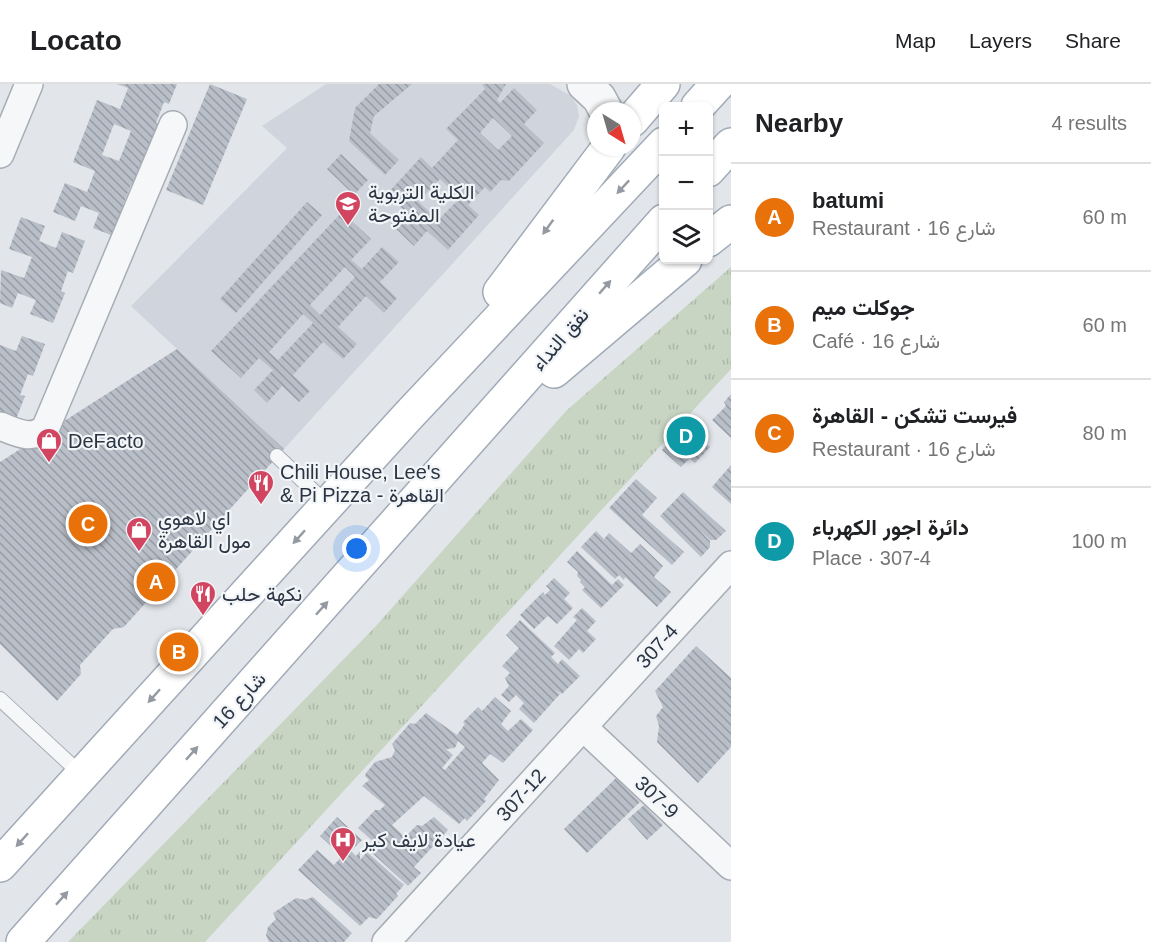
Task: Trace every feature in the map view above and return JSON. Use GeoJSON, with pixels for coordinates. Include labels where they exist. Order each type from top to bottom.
{"type":"FeatureCollection","features":[{"type":"Feature","properties":{"kind":"main road"},"geometry":{"type":"LineString","coordinates":[[641,110],[663,84]]}},
{"type":"Feature","properties":{"kind":"main road"},"geometry":{"type":"LineString","coordinates":[[702,102],[718,84]]}},
{"type":"Feature","properties":{"kind":"main road"},"geometry":{"type":"LineString","coordinates":[[713,165],[731,145]]}},
{"type":"Feature","properties":{"kind":"main road"},"geometry":{"type":"LineString","coordinates":[[0,865],[328,504],[659,148]]}},
{"type":"Feature","properties":{"kind":"main road"},"geometry":{"type":"LineString","coordinates":[[409,416],[600,156]]}},
{"type":"Feature","properties":{"kind":"main road"},"geometry":{"type":"LineString","coordinates":[[713,236],[731,222]]}},
{"type":"Feature","properties":{"kind":"main road","name":"نفق النداء"},"geometry":{"type":"LineString","coordinates":[[456,457],[659,226]]}},
{"type":"Feature","properties":{"kind":"main road"},"geometry":{"type":"LineString","coordinates":[[456,457],[680,264]]}},
{"type":"Feature","properties":{"kind":"main road","name":"شارع 16"},"geometry":{"type":"LineString","coordinates":[[23,942],[456,457]]}},
{"type":"Feature","properties":{"kind":"street"},"geometry":{"type":"LineString","coordinates":[[0,154],[29,84]]}},
{"type":"Feature","properties":{"kind":"street"},"geometry":{"type":"LineString","coordinates":[[584,84],[601,102]]}},
{"type":"Feature","properties":{"kind":"street"},"geometry":{"type":"LineString","coordinates":[[0,426],[28,436],[38,434],[46,427],[173,125]]}},
{"type":"Feature","properties":{"kind":"street","name":"307-4"},"geometry":{"type":"LineString","coordinates":[[583,727],[731,565]]}},
{"type":"Feature","properties":{"kind":"street","name":"307-9"},"geometry":{"type":"LineString","coordinates":[[583,727],[731,866]]}},
{"type":"Feature","properties":{"kind":"street","name":"307-12"},"geometry":{"type":"LineString","coordinates":[[386,942],[583,727]]}},
{"type":"Feature","properties":{"kind":"lane"},"geometry":{"type":"LineString","coordinates":[[277,456],[328,504]]}},
{"type":"Feature","properties":{"kind":"lane"},"geometry":{"type":"LineString","coordinates":[[0,699],[81,775]]}},
{"type":"Feature","properties":{"kind":"shaded area","name":"الكلية التربوية المفتوحة"},"geometry":{"type":"Polygon","coordinates":[[[326,84],[550,84],[571,96],[577,105],[579,116],[574,130],[284,449],[131,306],[287,148],[262,126],[326,84]]]}},
{"type":"Feature","properties":{"kind":"green space"},"geometry":{"type":"Polygon","coordinates":[[[731,267],[731,369],[205,942],[68,942],[376,626],[566,411],[731,267]]]}},
{"type":"Feature","properties":{"kind":"building"},"geometry":{"type":"Polygon","coordinates":[[[117,84],[177,84],[169,104],[164,102],[156,123],[160,125],[136,187],[131,185],[123,205],[128,207],[116,237],[93,228],[99,213],[81,206],[75,221],[53,212],[65,183],[87,192],[95,171],[73,162],[97,100],[120,109],[128,88],[117,84]],[[114,124],[102,155],[119,161],[131,131],[114,124]]]}},
{"type":"Feature","properties":{"kind":"building"},"geometry":{"type":"Polygon","coordinates":[[[210,84],[247,99],[203,205],[166,190],[210,84]]]}},
{"type":"Feature","properties":{"kind":"building"},"geometry":{"type":"Polygon","coordinates":[[[379,84],[412,84],[374,116],[370,133],[399,160],[385,175],[349,141],[355,108],[379,84]]]}},
{"type":"Feature","properties":{"kind":"building"},"geometry":{"type":"Polygon","coordinates":[[[482,84],[506,84],[497,100],[500,103],[514,88],[537,110],[524,124],[544,143],[509,181],[501,180],[490,192],[485,187],[468,205],[479,215],[448,250],[427,231],[414,246],[391,224],[404,210],[387,194],[421,157],[432,168],[458,140],[446,129],[485,89],[482,84]],[[493,118],[480,133],[498,150],[512,136],[493,118]],[[440,179],[418,201],[438,220],[460,198],[440,179]]]}},
{"type":"Feature","properties":{"kind":"building"},"geometry":{"type":"Polygon","coordinates":[[[341,154],[368,180],[354,195],[327,169],[341,154]]]}},
{"type":"Feature","properties":{"kind":"building"},"geometry":{"type":"Polygon","coordinates":[[[307,202],[322,215],[236,313],[220,299],[307,202]]]}},
{"type":"Feature","properties":{"kind":"building"},"geometry":{"type":"Polygon","coordinates":[[[342,212],[371,239],[351,260],[362,269],[382,247],[399,262],[380,282],[397,298],[384,313],[366,296],[338,327],[357,344],[343,359],[323,342],[293,375],[310,391],[299,402],[282,386],[267,403],[254,390],[273,370],[259,358],[241,378],[211,351],[342,212]],[[345,267],[310,305],[320,315],[355,277],[345,267]],[[303,314],[269,352],[278,360],[313,323],[303,314]]]}},
{"type":"Feature","properties":{"kind":"building"},"geometry":{"type":"Polygon","coordinates":[[[21,217],[45,226],[39,241],[56,248],[62,232],[85,241],[73,273],[68,271],[61,291],[65,293],[53,323],[30,314],[36,300],[18,293],[12,308],[0,303],[1,270],[24,278],[32,257],[9,249],[21,217]]]}},
{"type":"Feature","properties":{"kind":"building"},"geometry":{"type":"Polygon","coordinates":[[[22,336],[45,344],[33,376],[28,374],[20,395],[25,396],[13,427],[0,422],[0,345],[16,351],[22,336]]]}},
{"type":"Feature","properties":{"kind":"building"},"geometry":{"type":"Polygon","coordinates":[[[177,349],[284,449],[124,627],[113,629],[80,665],[81,674],[57,701],[0,644],[0,462],[177,349]]]}},
{"type":"Feature","properties":{"kind":"building"},"geometry":{"type":"Polygon","coordinates":[[[731,394],[731,438],[712,420],[726,406],[724,402],[731,394]]]}},
{"type":"Feature","properties":{"kind":"building"},"geometry":{"type":"Polygon","coordinates":[[[685,425],[710,447],[695,463],[690,458],[681,467],[662,450],[685,425]]]}},
{"type":"Feature","properties":{"kind":"building"},"geometry":{"type":"Polygon","coordinates":[[[731,465],[731,504],[712,487],[731,465]]]}},
{"type":"Feature","properties":{"kind":"building"},"geometry":{"type":"Polygon","coordinates":[[[636,479],[657,498],[642,515],[684,552],[672,565],[609,508],[636,479]]]}},
{"type":"Feature","properties":{"kind":"building"},"geometry":{"type":"Polygon","coordinates":[[[683,492],[726,531],[716,540],[710,540],[698,529],[710,541],[710,547],[701,557],[660,516],[683,492]]]}},
{"type":"Feature","properties":{"kind":"building"},"geometry":{"type":"Polygon","coordinates":[[[596,531],[604,539],[609,533],[631,553],[640,544],[663,566],[654,577],[671,592],[657,607],[625,577],[624,580],[619,575],[615,579],[581,547],[596,531]]]}},
{"type":"Feature","properties":{"kind":"building"},"geometry":{"type":"Polygon","coordinates":[[[577,551],[612,585],[618,579],[624,585],[601,608],[582,590],[585,587],[577,576],[578,572],[567,562],[577,551]]]}},
{"type":"Feature","properties":{"kind":"building"},"geometry":{"type":"Polygon","coordinates":[[[554,578],[570,593],[564,599],[573,608],[557,624],[548,616],[534,629],[520,615],[543,592],[545,595],[550,590],[546,586],[554,578]]]}},
{"type":"Feature","properties":{"kind":"building"},"geometry":{"type":"Polygon","coordinates":[[[582,608],[596,621],[587,631],[596,639],[583,653],[579,649],[569,660],[554,646],[577,620],[573,617],[582,608]]]}},
{"type":"Feature","properties":{"kind":"building"},"geometry":{"type":"Polygon","coordinates":[[[520,620],[555,653],[551,657],[558,664],[562,659],[580,676],[562,694],[554,689],[560,694],[534,723],[519,709],[524,703],[516,695],[509,702],[501,695],[509,686],[505,678],[510,673],[502,666],[519,648],[506,635],[520,620]]]}},
{"type":"Feature","properties":{"kind":"building"},"geometry":{"type":"Polygon","coordinates":[[[696,646],[731,678],[731,747],[698,783],[657,742],[659,726],[656,716],[663,707],[655,691],[696,646]]]}},
{"type":"Feature","properties":{"kind":"building"},"geometry":{"type":"Polygon","coordinates":[[[495,697],[511,711],[501,724],[508,731],[521,719],[533,730],[503,763],[490,754],[482,763],[499,780],[484,799],[486,801],[467,821],[465,818],[459,824],[424,796],[392,825],[405,837],[417,825],[422,826],[434,817],[448,830],[414,867],[421,873],[408,886],[370,851],[376,844],[358,828],[375,810],[380,810],[385,805],[362,786],[369,780],[365,776],[366,773],[375,762],[392,757],[395,750],[392,744],[410,723],[415,724],[426,713],[457,735],[465,724],[463,722],[478,707],[482,711],[495,697]],[[458,741],[455,748],[446,749],[453,755],[442,768],[445,770],[465,747],[458,741]]]}},
{"type":"Feature","properties":{"kind":"building"},"geometry":{"type":"Polygon","coordinates":[[[616,778],[640,802],[587,853],[564,829],[616,778]]]}},
{"type":"Feature","properties":{"kind":"building"},"geometry":{"type":"Polygon","coordinates":[[[644,805],[663,825],[647,840],[628,819],[644,805]]]}},
{"type":"Feature","properties":{"kind":"building"},"geometry":{"type":"Polygon","coordinates":[[[337,817],[362,840],[351,851],[356,856],[360,851],[360,860],[367,852],[404,885],[396,894],[398,896],[377,919],[369,917],[360,926],[298,870],[317,850],[334,865],[342,856],[320,836],[337,817]]]}},
{"type":"Feature","properties":{"kind":"building"},"geometry":{"type":"Polygon","coordinates":[[[313,897],[352,933],[344,942],[269,942],[266,935],[268,927],[276,919],[273,913],[296,898],[305,900],[313,897]]]}},
{"type":"Feature","properties":{"kind":"place","name":"الكلية التربوية المفتوحة"},"geometry":{"type":"Point","coordinates":[348,227]}},
{"type":"Feature","properties":{"kind":"place","name":"دائرة اجور الكهرباء"},"geometry":{"type":"Point","coordinates":[686,436]}},
{"type":"Feature","properties":{"kind":"place","name":"DeFacto"},"geometry":{"type":"Point","coordinates":[49,464]}},
{"type":"Feature","properties":{"kind":"place","name":"Chili House, Lee's & Pi Pizza - القاهرة"},"geometry":{"type":"Point","coordinates":[261,506]}},
{"type":"Feature","properties":{"kind":"place","name":"فيرست تشكن - القاهرة"},"geometry":{"type":"Point","coordinates":[88,524]}},
{"type":"Feature","properties":{"kind":"place","name":"اي لاهوي مول القاهرة"},"geometry":{"type":"Point","coordinates":[139,553]}},
{"type":"Feature","properties":{"kind":"place","name":"batumi"},"geometry":{"type":"Point","coordinates":[156,582]}},
{"type":"Feature","properties":{"kind":"place","name":"نكهة حلب"},"geometry":{"type":"Point","coordinates":[203,617]}},
{"type":"Feature","properties":{"kind":"place","name":"جوكلت ميم"},"geometry":{"type":"Point","coordinates":[179,652]}},
{"type":"Feature","properties":{"kind":"place","name":"عيادة لايف كير"},"geometry":{"type":"Point","coordinates":[343,863]}}]}
